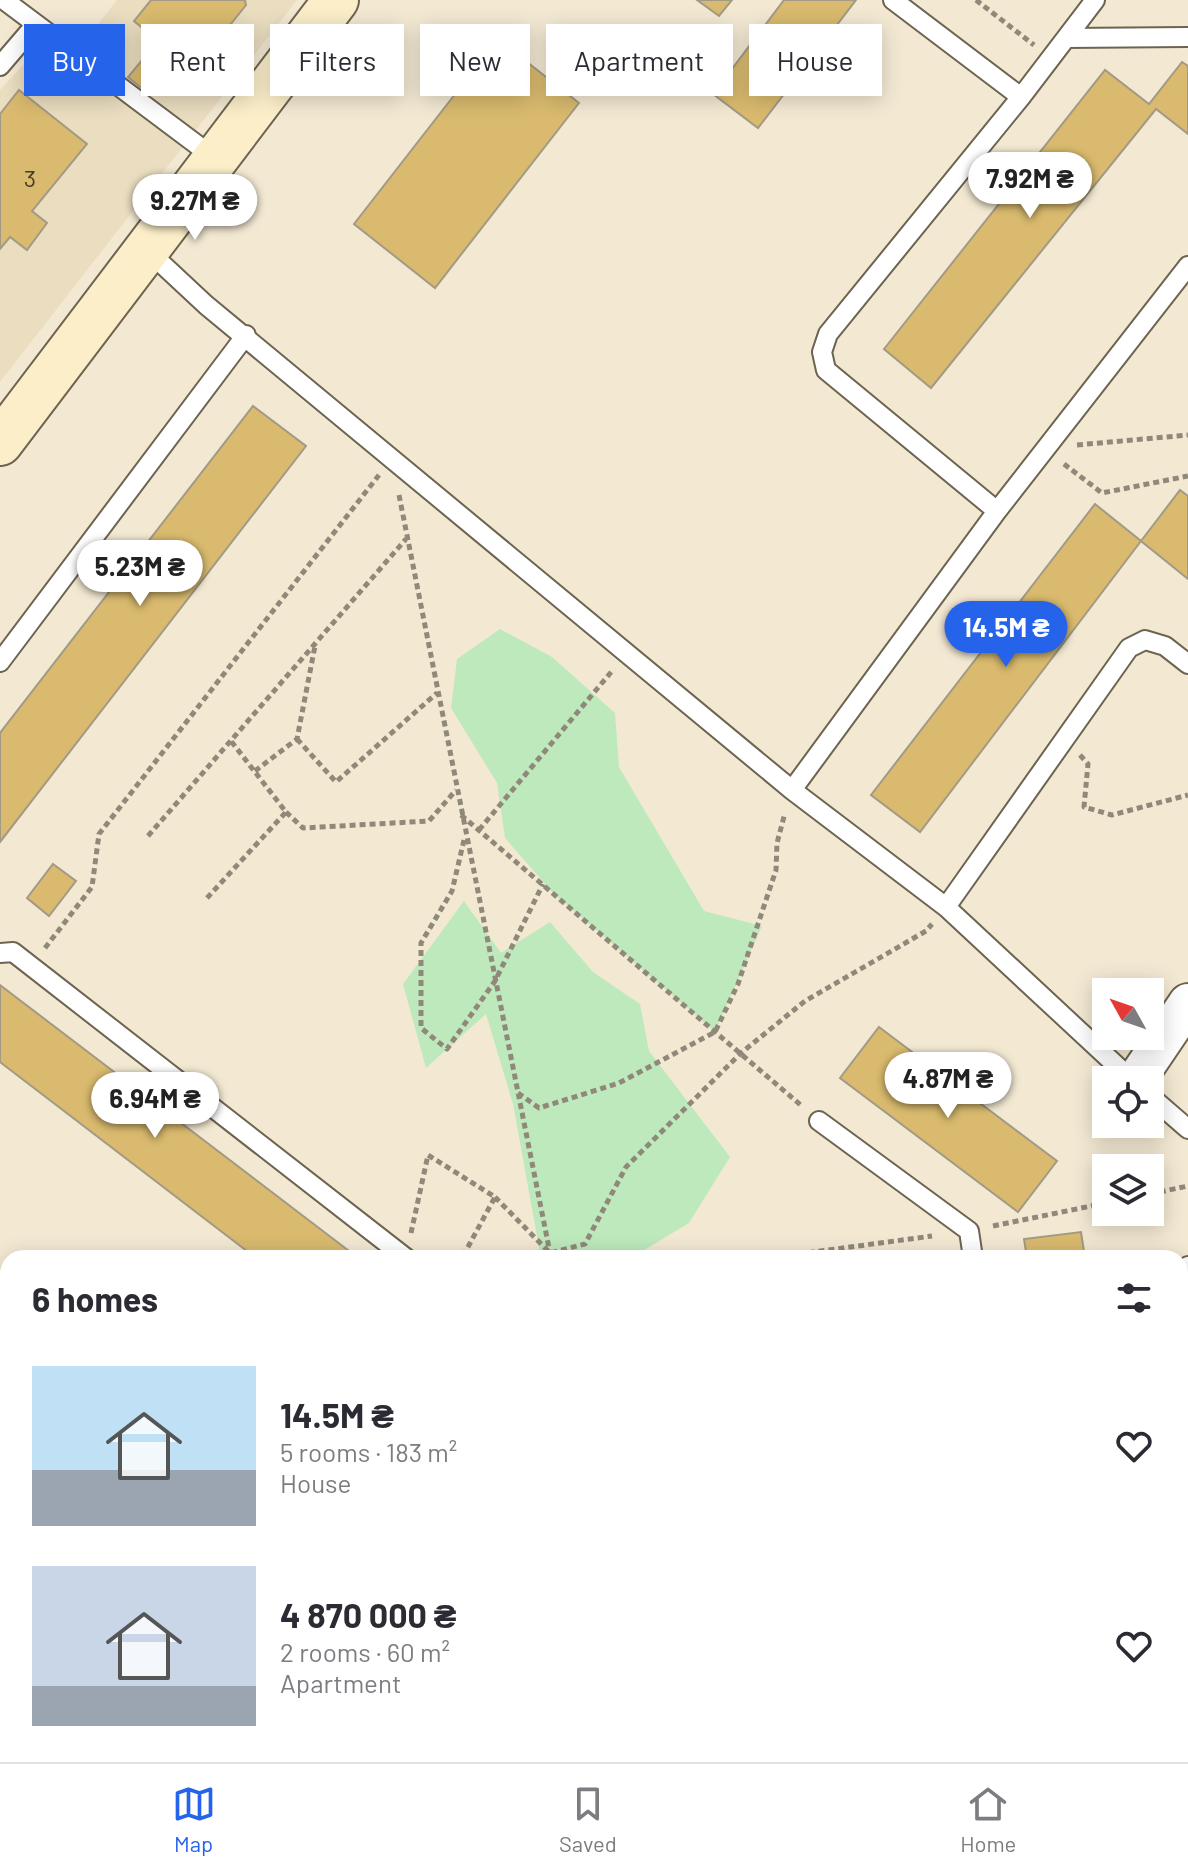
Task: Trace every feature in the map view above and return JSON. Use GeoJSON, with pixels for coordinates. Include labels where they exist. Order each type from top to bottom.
{"type":"FeatureCollection","features":[{"type":"Feature","properties":{"kind":"street"},"geometry":{"type":"LineString","coordinates":[[0,443],[336,0]]}},
{"type":"Feature","properties":{"kind":"street"},"geometry":{"type":"LineString","coordinates":[[1144,1066],[1188,1003]]}},
{"type":"Feature","properties":{"kind":"lane"},"geometry":{"type":"LineString","coordinates":[[4,0],[36,24]]}},
{"type":"Feature","properties":{"kind":"lane"},"geometry":{"type":"LineString","coordinates":[[893,0],[1021,97]]}},
{"type":"Feature","properties":{"kind":"lane"},"geometry":{"type":"LineString","coordinates":[[997,511],[826,370],[822,352],[828,334],[1021,97],[1095,0]]}},
{"type":"Feature","properties":{"kind":"lane"},"geometry":{"type":"LineString","coordinates":[[1066,38],[1188,37]]}},
{"type":"Feature","properties":{"kind":"lane"},"geometry":{"type":"LineString","coordinates":[[0,66],[24,38]]}},
{"type":"Feature","properties":{"kind":"lane"},"geometry":{"type":"LineString","coordinates":[[125,91],[216,159]]}},
{"type":"Feature","properties":{"kind":"lane"},"geometry":{"type":"LineString","coordinates":[[147,250],[206,305],[792,790],[946,907],[1119,1066]]}},
{"type":"Feature","properties":{"kind":"lane"},"geometry":{"type":"LineString","coordinates":[[792,790],[1044,448],[1188,266]]}},
{"type":"Feature","properties":{"kind":"lane"},"geometry":{"type":"LineString","coordinates":[[0,662],[246,335]]}},
{"type":"Feature","properties":{"kind":"lane"},"geometry":{"type":"LineString","coordinates":[[946,907],[1129,648],[1145,640],[1165,646],[1188,664]]}},
{"type":"Feature","properties":{"kind":"lane"},"geometry":{"type":"LineString","coordinates":[[0,953],[13,952],[32,966],[396,1250]]}},
{"type":"Feature","properties":{"kind":"lane"},"geometry":{"type":"LineString","coordinates":[[1164,1108],[1188,1129]]}},
{"type":"Feature","properties":{"kind":"lane"},"geometry":{"type":"LineString","coordinates":[[819,1121],[969,1231],[972,1250]]}},
{"type":"Feature","properties":{"kind":"path"},"geometry":{"type":"LineString","coordinates":[[976,0],[1051,58]]}},
{"type":"Feature","properties":{"kind":"path"},"geometry":{"type":"LineString","coordinates":[[1044,448],[1188,435]]}},
{"type":"Feature","properties":{"kind":"path"},"geometry":{"type":"LineString","coordinates":[[1044,448],[1102,493],[1188,476]]}},
{"type":"Feature","properties":{"kind":"path"},"geometry":{"type":"LineString","coordinates":[[392,459],[549,1250]]}},
{"type":"Feature","properties":{"kind":"path"},"geometry":{"type":"LineString","coordinates":[[32,966],[92,887],[99,834],[392,459]]}},
{"type":"Feature","properties":{"kind":"path"},"geometry":{"type":"LineString","coordinates":[[148,836],[407,538]]}},
{"type":"Feature","properties":{"kind":"path"},"geometry":{"type":"LineString","coordinates":[[255,771],[297,739],[315,645]]}},
{"type":"Feature","properties":{"kind":"path"},"geometry":{"type":"LineString","coordinates":[[479,830],[628,653]]}},
{"type":"Feature","properties":{"kind":"path"},"geometry":{"type":"LineString","coordinates":[[297,739],[336,782],[437,693]]}},
{"type":"Feature","properties":{"kind":"path"},"geometry":{"type":"LineString","coordinates":[[1066,736],[1088,764],[1084,807],[1112,815],[1188,795]]}},
{"type":"Feature","properties":{"kind":"path"},"geometry":{"type":"LineString","coordinates":[[231,741],[286,812],[303,828],[429,821],[456,790]]}},
{"type":"Feature","properties":{"kind":"path"},"geometry":{"type":"LineString","coordinates":[[517,1093],[539,1108],[619,1083],[715,1032],[738,984],[776,870],[777,843],[792,790]]}},
{"type":"Feature","properties":{"kind":"path"},"geometry":{"type":"LineString","coordinates":[[207,898],[286,812]]}},
{"type":"Feature","properties":{"kind":"path"},"geometry":{"type":"LineString","coordinates":[[461,814],[819,1121]]}},
{"type":"Feature","properties":{"kind":"path"},"geometry":{"type":"LineString","coordinates":[[465,836],[452,891],[421,943],[421,1028],[447,1049],[495,981],[543,884]]}},
{"type":"Feature","properties":{"kind":"path"},"geometry":{"type":"LineString","coordinates":[[568,1250],[585,1244],[626,1167],[741,1053],[805,1001],[926,931],[946,907]]}},
{"type":"Feature","properties":{"kind":"path"},"geometry":{"type":"LineString","coordinates":[[408,1250],[428,1155],[495,1197],[544,1250]]}},
{"type":"Feature","properties":{"kind":"path"},"geometry":{"type":"LineString","coordinates":[[1164,1191],[1188,1186]]}},
{"type":"Feature","properties":{"kind":"path"},"geometry":{"type":"LineString","coordinates":[[466,1250],[495,1197]]}},
{"type":"Feature","properties":{"kind":"path"},"geometry":{"type":"LineString","coordinates":[[1019,1222],[1092,1206]]}},
{"type":"Feature","properties":{"kind":"path"},"geometry":{"type":"LineString","coordinates":[[828,1250],[969,1231]]}},
{"type":"Feature","properties":{"kind":"shaded area"},"geometry":{"type":"Polygon","coordinates":[[[117,0],[297,0],[278,24],[270,24],[270,35],[254,55],[254,24],[141,24],[141,96],[222,96],[0,382],[0,90],[24,64],[24,96],[125,96],[125,24],[98,24],[117,0]]]}},
{"type":"Feature","properties":{"kind":"green space"},"geometry":{"type":"Polygon","coordinates":[[[500,629],[552,657],[615,713],[619,767],[704,911],[762,926],[715,1032],[554,894],[505,838],[497,783],[451,708],[457,659],[500,629]]]}},
{"type":"Feature","properties":{"kind":"green space"},"geometry":{"type":"Polygon","coordinates":[[[464,901],[501,953],[550,922],[593,972],[640,1004],[649,1051],[730,1157],[689,1223],[644,1250],[540,1250],[513,1104],[486,1014],[426,1068],[403,984],[464,901]]]}},
{"type":"Feature","properties":{"kind":"building"},"geometry":{"type":"Polygon","coordinates":[[[151,0],[245,0],[246,5],[231,24],[141,24],[141,27],[134,21],[151,0]]]}},
{"type":"Feature","properties":{"kind":"building"},"geometry":{"type":"Polygon","coordinates":[[[697,0],[732,0],[719,16],[697,0]]]}},
{"type":"Feature","properties":{"kind":"building"},"geometry":{"type":"Polygon","coordinates":[[[784,0],[856,0],[838,24],[766,24],[784,0]]]}},
{"type":"Feature","properties":{"kind":"building"},"geometry":{"type":"Polygon","coordinates":[[[749,46],[749,96],[782,96],[758,128],[716,96],[733,96],[733,68],[749,46]]]}},
{"type":"Feature","properties":{"kind":"building"},"geometry":{"type":"Polygon","coordinates":[[[141,61],[141,88],[128,77],[141,61]]]}},
{"type":"Feature","properties":{"kind":"building"},"geometry":{"type":"Polygon","coordinates":[[[1182,62],[1188,66],[1188,134],[1156,109],[931,388],[884,349],[1105,70],[1149,104],[1182,62]]]}},
{"type":"Feature","properties":{"kind":"building"},"geometry":{"type":"Polygon","coordinates":[[[530,64],[546,77],[546,96],[570,96],[579,103],[435,288],[354,224],[454,96],[530,96],[530,64]]]}},
{"type":"Feature","properties":{"kind":"building"},"geometry":{"type":"Polygon","coordinates":[[[19,90],[87,144],[32,211],[47,223],[27,250],[10,237],[0,249],[0,114],[19,90]]]}},
{"type":"Feature","properties":{"kind":"building"},"geometry":{"type":"Polygon","coordinates":[[[253,406],[306,446],[0,842],[0,733],[253,406]]]}},
{"type":"Feature","properties":{"kind":"building"},"geometry":{"type":"Polygon","coordinates":[[[1180,490],[1188,496],[1188,579],[1141,541],[1180,490]]]}},
{"type":"Feature","properties":{"kind":"building"},"geometry":{"type":"Polygon","coordinates":[[[1095,504],[1141,541],[920,832],[871,795],[1095,504]]]}},
{"type":"Feature","properties":{"kind":"building"},"geometry":{"type":"Polygon","coordinates":[[[53,864],[76,881],[49,916],[27,898],[53,864]]]}},
{"type":"Feature","properties":{"kind":"building"},"geometry":{"type":"Polygon","coordinates":[[[0,985],[348,1250],[246,1250],[0,1062],[0,985]]]}},
{"type":"Feature","properties":{"kind":"building"},"geometry":{"type":"Polygon","coordinates":[[[879,1027],[1057,1161],[1018,1212],[840,1078],[879,1027]]]}},
{"type":"Feature","properties":{"kind":"building"},"geometry":{"type":"Polygon","coordinates":[[[1081,1232],[1084,1250],[1026,1250],[1024,1239],[1081,1232]]]}}]}
